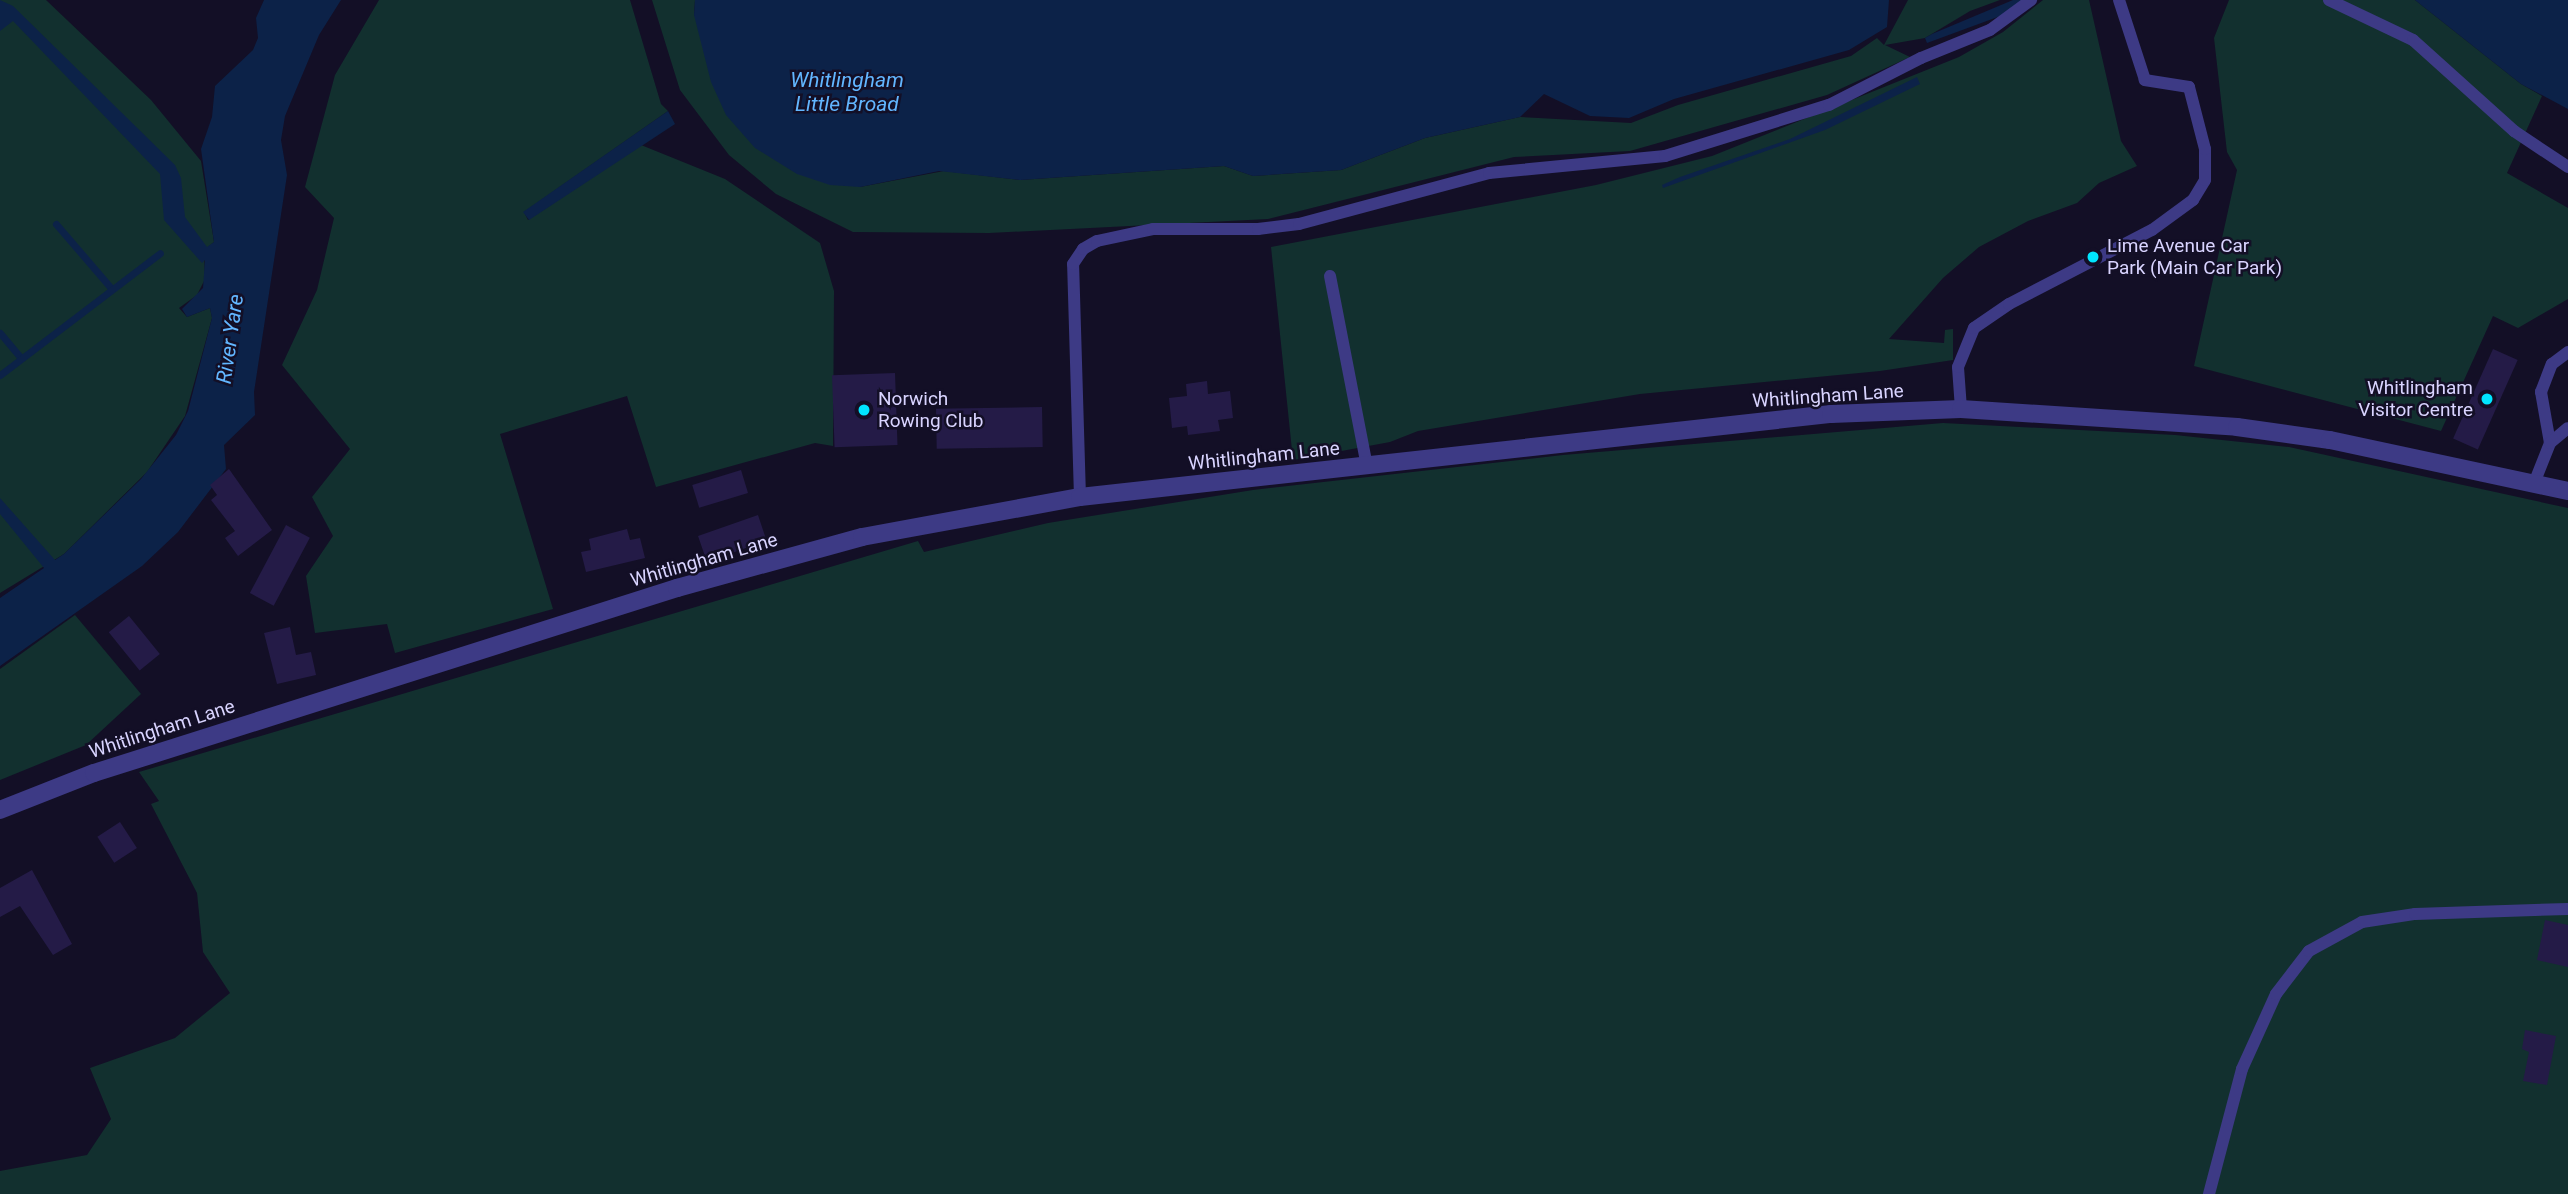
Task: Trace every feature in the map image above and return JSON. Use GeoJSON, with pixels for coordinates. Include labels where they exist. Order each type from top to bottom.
{"type":"FeatureCollection","features":[{"type":"Feature","properties":{"kind":"street","name":"Whitlingham Lane"},"geometry":{"type":"LineString","coordinates":[[0,810],[94,773],[677,588],[862,537],[1080,496],[1831,414],[1961,409],[2067,412],[2237,427],[2330,440],[2533,486],[2568,491]]}},
{"type":"Feature","properties":{"kind":"lane"},"geometry":{"type":"LineString","coordinates":[[1080,496],[1073,264],[1083,249],[1097,241],[1153,229],[1258,229],[1299,223],[1489,173],[1665,156],[1829,105],[1921,58],[1990,30],[2031,0]]}},
{"type":"Feature","properties":{"kind":"lane"},"geometry":{"type":"LineString","coordinates":[[1961,409],[1958,367],[1973,328],[2009,304],[2152,230],[2193,200],[2205,180],[2205,149],[2189,87],[2145,80],[2119,0]]}},
{"type":"Feature","properties":{"kind":"lane"},"geometry":{"type":"LineString","coordinates":[[2329,0],[2413,40],[2514,131],[2568,167]]}},
{"type":"Feature","properties":{"kind":"lane"},"geometry":{"type":"LineString","coordinates":[[1330,276],[1367,466]]}},
{"type":"Feature","properties":{"kind":"lane"},"geometry":{"type":"LineString","coordinates":[[2550,443],[2542,393],[2552,364],[2568,352]]}},
{"type":"Feature","properties":{"kind":"lane"},"geometry":{"type":"LineString","coordinates":[[2533,486],[2550,443],[2568,428]]}},
{"type":"Feature","properties":{"kind":"lane"},"geometry":{"type":"LineString","coordinates":[[2209,1194],[2242,1069],[2276,994],[2309,951],[2362,922],[2416,914],[2568,909]]}},
{"type":"Feature","properties":{"kind":"green space"},"geometry":{"type":"Polygon","coordinates":[[[0,0],[46,0],[151,100],[201,161],[214,242],[204,250],[205,279],[197,295],[179,308],[187,317],[210,308],[212,318],[185,416],[147,472],[64,554],[0,593],[0,0]]]}},
{"type":"Feature","properties":{"kind":"green space"},"geometry":{"type":"Polygon","coordinates":[[[379,0],[630,0],[661,104],[668,111],[524,212],[528,220],[641,145],[725,179],[820,243],[834,291],[833,446],[815,443],[656,487],[627,396],[500,434],[553,609],[395,653],[387,624],[315,633],[306,576],[333,536],[312,497],[350,449],[282,365],[317,290],[334,218],[305,187],[335,75],[379,0]]]}},
{"type":"Feature","properties":{"kind":"green space"},"geometry":{"type":"Polygon","coordinates":[[[652,0],[695,0],[694,15],[860,187],[944,171],[1020,180],[1224,166],[1253,176],[1341,170],[1425,138],[1520,117],[1631,123],[1678,105],[1851,56],[1877,38],[1884,45],[1908,0],[2000,0],[1970,11],[1925,38],[1885,45],[1910,57],[1827,95],[1630,151],[1514,157],[1268,219],[989,233],[853,232],[776,194],[729,155],[680,90],[652,0]]]}},
{"type":"Feature","properties":{"kind":"green space"},"geometry":{"type":"Polygon","coordinates":[[[2043,0],[2089,0],[2121,141],[2137,166],[2099,183],[2077,203],[2028,221],[1979,247],[1943,278],[1889,339],[1944,343],[1945,330],[1953,329],[1953,360],[1880,371],[1640,394],[1418,431],[1390,442],[1293,460],[1271,247],[1596,185],[1712,156],[1959,57],[2003,32],[2043,0]]]}},
{"type":"Feature","properties":{"kind":"green space"},"geometry":{"type":"Polygon","coordinates":[[[2229,0],[2415,0],[2521,84],[2542,96],[2507,173],[2568,208],[2568,299],[2518,328],[2493,316],[2441,431],[2194,366],[2237,170],[2227,152],[2214,38],[2229,0]]]}},
{"type":"Feature","properties":{"kind":"green space"},"geometry":{"type":"Polygon","coordinates":[[[1943,423],[2175,435],[2289,447],[2568,508],[2568,1194],[0,1194],[0,1171],[87,1155],[111,1119],[90,1068],[175,1038],[230,993],[203,952],[197,893],[151,804],[159,801],[139,772],[918,541],[924,552],[1048,523],[1253,490],[1563,455],[1943,423]]]}},
{"type":"Feature","properties":{"kind":"green space"},"geometry":{"type":"Polygon","coordinates":[[[75,615],[141,694],[86,745],[0,780],[0,669],[75,615]]]}},
{"type":"Feature","properties":{"kind":"water","name":"River Yare"},"geometry":{"type":"Polygon","coordinates":[[[0,0],[13,6],[175,165],[181,178],[185,217],[207,247],[214,242],[201,149],[212,117],[215,86],[253,50],[258,38],[256,18],[264,0],[341,0],[319,35],[285,116],[281,140],[287,175],[254,392],[255,415],[224,445],[226,469],[178,532],[142,566],[0,666],[0,598],[44,568],[0,514],[0,498],[55,560],[64,554],[141,479],[176,435],[188,411],[212,318],[210,308],[187,317],[182,309],[203,288],[205,260],[202,263],[164,220],[160,174],[13,21],[0,31],[0,0]]]}},
{"type":"Feature","properties":{"kind":"water","name":"Whitlingham Little Broad"},"geometry":{"type":"Polygon","coordinates":[[[695,0],[1889,0],[1887,27],[1849,50],[1674,99],[1629,118],[1590,116],[1544,94],[1520,117],[1425,138],[1341,170],[1253,176],[1224,166],[1020,180],[939,171],[860,187],[830,185],[797,174],[755,148],[726,115],[711,82],[694,15],[695,0]]]}},
{"type":"Feature","properties":{"kind":"water"},"geometry":{"type":"Polygon","coordinates":[[[2013,0],[2026,0],[2003,15],[1927,43],[1925,38],[1932,34],[2013,0]]]}},
{"type":"Feature","properties":{"kind":"water"},"geometry":{"type":"Polygon","coordinates":[[[2415,0],[2568,0],[2568,109],[2521,84],[2415,0]]]}},
{"type":"Feature","properties":{"kind":"water"},"geometry":{"type":"Polygon","coordinates":[[[1917,77],[1920,84],[1825,130],[1663,188],[1662,185],[1680,177],[1790,139],[1917,77]]]}},
{"type":"Feature","properties":{"kind":"water"},"geometry":{"type":"Polygon","coordinates":[[[668,111],[675,124],[529,220],[523,212],[668,111]]]}},
{"type":"Feature","properties":{"kind":"building","name":"Whitlingham Visitor Centre"},"geometry":{"type":"Polygon","coordinates":[[[2493,349],[2518,360],[2478,450],[2453,439],[2493,349]]]}},
{"type":"Feature","properties":{"kind":"building","name":"Norwich Rowing Club"},"geometry":{"type":"Polygon","coordinates":[[[895,373],[898,445],[835,447],[832,375],[895,373]]]}},
{"type":"Feature","properties":{"kind":"building"},"geometry":{"type":"Polygon","coordinates":[[[1207,381],[1208,394],[1230,391],[1233,418],[1218,420],[1220,431],[1188,435],[1187,426],[1172,428],[1169,398],[1187,396],[1186,384],[1207,381]]]}},
{"type":"Feature","properties":{"kind":"building"},"geometry":{"type":"Polygon","coordinates":[[[1042,407],[1043,447],[937,449],[936,409],[1042,407]]]}},
{"type":"Feature","properties":{"kind":"building"},"geometry":{"type":"Polygon","coordinates":[[[229,469],[272,530],[238,556],[225,538],[235,531],[211,500],[217,495],[210,485],[229,469]]]}},
{"type":"Feature","properties":{"kind":"building"},"geometry":{"type":"Polygon","coordinates":[[[741,470],[748,493],[699,508],[692,485],[741,470]]]}},
{"type":"Feature","properties":{"kind":"building"},"geometry":{"type":"Polygon","coordinates":[[[758,515],[769,548],[756,553],[754,545],[707,562],[698,536],[758,515]]]}},
{"type":"Feature","properties":{"kind":"building"},"geometry":{"type":"Polygon","coordinates":[[[286,525],[310,538],[274,606],[250,593],[286,525]]]}},
{"type":"Feature","properties":{"kind":"building"},"geometry":{"type":"Polygon","coordinates":[[[627,529],[630,540],[640,538],[645,558],[586,572],[581,552],[591,550],[589,539],[627,529]]]}},
{"type":"Feature","properties":{"kind":"building"},"geometry":{"type":"Polygon","coordinates":[[[129,616],[160,654],[140,670],[109,632],[129,616]]]}},
{"type":"Feature","properties":{"kind":"building"},"geometry":{"type":"Polygon","coordinates":[[[290,627],[296,655],[311,652],[316,675],[277,684],[264,633],[290,627]]]}},
{"type":"Feature","properties":{"kind":"building"},"geometry":{"type":"Polygon","coordinates":[[[120,822],[137,848],[114,863],[97,837],[120,822]]]}},
{"type":"Feature","properties":{"kind":"building"},"geometry":{"type":"Polygon","coordinates":[[[32,870],[72,944],[53,955],[20,906],[0,917],[0,888],[32,870]]]}},
{"type":"Feature","properties":{"kind":"building"},"geometry":{"type":"Polygon","coordinates":[[[2545,920],[2568,925],[2568,967],[2537,960],[2545,920]]]}},
{"type":"Feature","properties":{"kind":"building"},"geometry":{"type":"Polygon","coordinates":[[[2525,1030],[2556,1036],[2547,1085],[2523,1081],[2529,1052],[2522,1049],[2525,1030]]]}},
{"type":"Feature","properties":{"kind":"waterway"},"geometry":{"type":"LineString","coordinates":[[56,224],[111,288]]}},
{"type":"Feature","properties":{"kind":"waterway"},"geometry":{"type":"LineString","coordinates":[[0,375],[160,253]]}},
{"type":"Feature","properties":{"kind":"waterway"},"geometry":{"type":"LineString","coordinates":[[0,333],[21,358]]}},
{"type":"Feature","properties":{"kind":"place","name":"Lime Avenue Car Park (Main Car Park)"},"geometry":{"type":"Point","coordinates":[2093,257]}},
{"type":"Feature","properties":{"kind":"place","name":"Whitlingham Visitor Centre"},"geometry":{"type":"Point","coordinates":[2487,399]}},
{"type":"Feature","properties":{"kind":"place","name":"Norwich Rowing Club"},"geometry":{"type":"Point","coordinates":[864,410]}}]}
